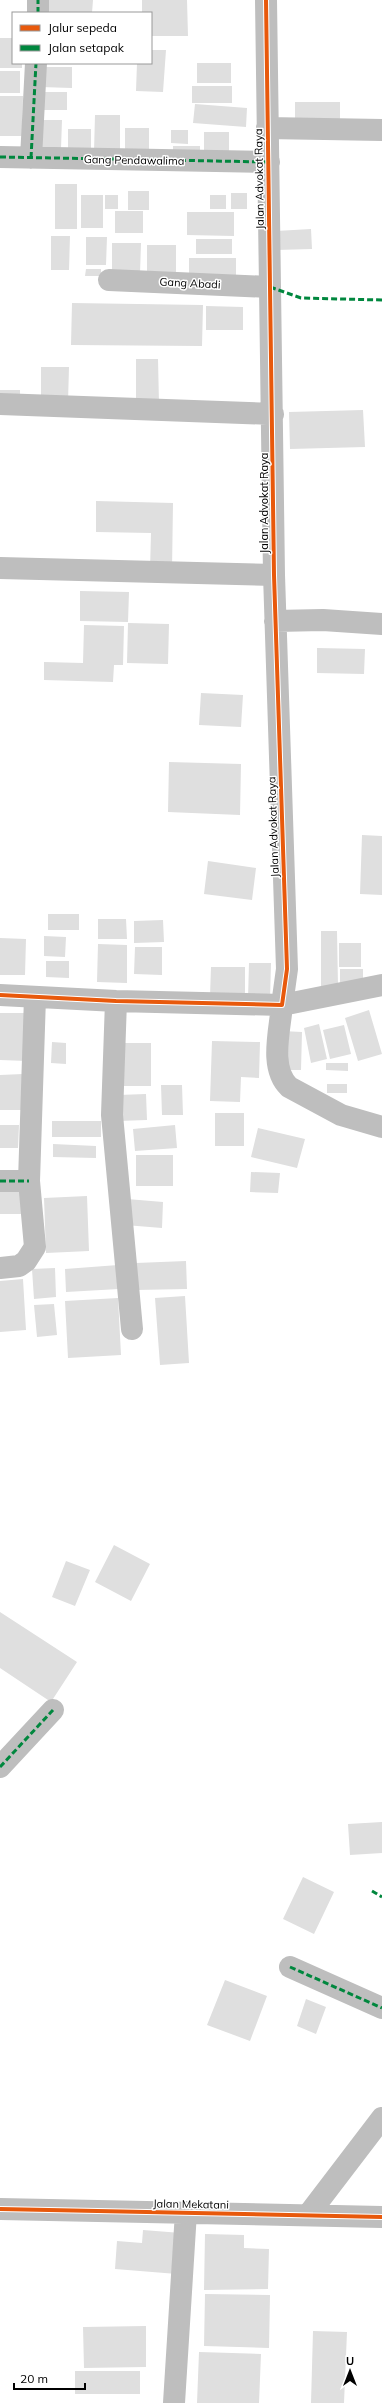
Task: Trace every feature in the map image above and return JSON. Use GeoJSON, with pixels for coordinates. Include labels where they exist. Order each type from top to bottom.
{"type":"FeatureCollection","features":[{"type":"Feature","properties":{"kind":"street"},"geometry":{"type":"LineString","coordinates":[[38,0],[38,12]]}},
{"type":"Feature","properties":{"kind":"street","name":"Jalan Advokat Raya"},"geometry":{"type":"LineString","coordinates":[[266,0],[273,414],[274,575],[287,969],[282,1005],[278,1067],[283,1081],[302,1095],[341,1115],[382,1127]]}},
{"type":"Feature","properties":{"kind":"street"},"geometry":{"type":"LineString","coordinates":[[31,158],[36,64]]}},
{"type":"Feature","properties":{"kind":"street"},"geometry":{"type":"LineString","coordinates":[[267,128],[382,130]]}},
{"type":"Feature","properties":{"kind":"street","name":"Gang Pendawalima"},"geometry":{"type":"LineString","coordinates":[[0,156],[31,158],[269,162]]}},
{"type":"Feature","properties":{"kind":"street","name":"Gang Abadi"},"geometry":{"type":"LineString","coordinates":[[109,280],[270,287]]}},
{"type":"Feature","properties":{"kind":"street"},"geometry":{"type":"LineString","coordinates":[[0,404],[273,414]]}},
{"type":"Feature","properties":{"kind":"street"},"geometry":{"type":"LineString","coordinates":[[0,568],[274,575]]}},
{"type":"Feature","properties":{"kind":"street"},"geometry":{"type":"LineString","coordinates":[[275,621],[322,620],[382,624]]}},
{"type":"Feature","properties":{"kind":"street"},"geometry":{"type":"LineString","coordinates":[[0,995],[116,1001],[282,1005],[382,985]]}},
{"type":"Feature","properties":{"kind":"street"},"geometry":{"type":"LineString","coordinates":[[0,1268],[19,1266],[26,1261],[35,1247],[29,1181],[35,997]]}},
{"type":"Feature","properties":{"kind":"street"},"geometry":{"type":"LineString","coordinates":[[116,1001],[112,1115],[132,1329]]}},
{"type":"Feature","properties":{"kind":"street"},"geometry":{"type":"LineString","coordinates":[[0,1181],[29,1181]]}},
{"type":"Feature","properties":{"kind":"street"},"geometry":{"type":"LineString","coordinates":[[0,1766],[53,1710]]}},
{"type":"Feature","properties":{"kind":"street"},"geometry":{"type":"LineString","coordinates":[[290,1967],[382,2008]]}},
{"type":"Feature","properties":{"kind":"street"},"geometry":{"type":"LineString","coordinates":[[308,2215],[382,2118]]}},
{"type":"Feature","properties":{"kind":"street","name":"Jalan Mekatani"},"geometry":{"type":"LineString","coordinates":[[0,2209],[382,2217]]}},
{"type":"Feature","properties":{"kind":"street"},"geometry":{"type":"LineString","coordinates":[[174,2403],[186,2212]]}},
{"type":"Feature","properties":{"kind":"building"},"geometry":{"type":"Polygon","coordinates":[[[41,0],[93,0],[92,12],[41,12],[41,0]]]}},
{"type":"Feature","properties":{"kind":"building"},"geometry":{"type":"Polygon","coordinates":[[[142,0],[187,0],[188,36],[152,36],[152,12],[142,12],[142,0]]]}},
{"type":"Feature","properties":{"kind":"building"},"geometry":{"type":"Polygon","coordinates":[[[0,38],[12,38],[12,64],[22,64],[22,68],[0,68],[0,38]]]}},
{"type":"Feature","properties":{"kind":"building"},"geometry":{"type":"Polygon","coordinates":[[[152,50],[166,50],[163,92],[136,91],[137,64],[152,64],[152,50]]]}},
{"type":"Feature","properties":{"kind":"building"},"geometry":{"type":"Polygon","coordinates":[[[197,63],[231,63],[231,83],[197,83],[197,63]]]}},
{"type":"Feature","properties":{"kind":"building"},"geometry":{"type":"Polygon","coordinates":[[[40,67],[72,67],[72,88],[40,87],[40,67]]]}},
{"type":"Feature","properties":{"kind":"building"},"geometry":{"type":"Polygon","coordinates":[[[0,71],[20,71],[20,93],[0,93],[0,71]]]}},
{"type":"Feature","properties":{"kind":"building"},"geometry":{"type":"Polygon","coordinates":[[[192,86],[232,86],[232,103],[192,103],[192,86]]]}},
{"type":"Feature","properties":{"kind":"building"},"geometry":{"type":"Polygon","coordinates":[[[40,92],[67,92],[67,110],[39,110],[40,92]]]}},
{"type":"Feature","properties":{"kind":"building"},"geometry":{"type":"Polygon","coordinates":[[[0,96],[23,96],[22,136],[0,136],[0,96]]]}},
{"type":"Feature","properties":{"kind":"building"},"geometry":{"type":"Polygon","coordinates":[[[295,102],[340,102],[340,126],[295,126],[295,102]]]}},
{"type":"Feature","properties":{"kind":"building"},"geometry":{"type":"Polygon","coordinates":[[[195,104],[247,108],[246,127],[193,123],[195,104]]]}},
{"type":"Feature","properties":{"kind":"building"},"geometry":{"type":"Polygon","coordinates":[[[95,115],[120,115],[120,152],[94,152],[95,115]]]}},
{"type":"Feature","properties":{"kind":"building"},"geometry":{"type":"Polygon","coordinates":[[[38,120],[62,120],[61,149],[38,149],[38,120]]]}},
{"type":"Feature","properties":{"kind":"building"},"geometry":{"type":"Polygon","coordinates":[[[125,128],[149,128],[149,155],[125,155],[125,128]]]}},
{"type":"Feature","properties":{"kind":"building"},"geometry":{"type":"Polygon","coordinates":[[[68,129],[91,129],[91,157],[68,156],[68,129]]]}},
{"type":"Feature","properties":{"kind":"building"},"geometry":{"type":"Polygon","coordinates":[[[171,130],[188,130],[188,144],[171,143],[171,130]]]}},
{"type":"Feature","properties":{"kind":"building"},"geometry":{"type":"Polygon","coordinates":[[[204,132],[229,132],[229,155],[204,155],[204,132]]]}},
{"type":"Feature","properties":{"kind":"building"},"geometry":{"type":"Polygon","coordinates":[[[173,146],[200,146],[200,159],[173,159],[173,146]]]}},
{"type":"Feature","properties":{"kind":"building"},"geometry":{"type":"Polygon","coordinates":[[[55,184],[77,184],[77,229],[55,229],[55,184]]]}},
{"type":"Feature","properties":{"kind":"building"},"geometry":{"type":"Polygon","coordinates":[[[128,191],[149,191],[149,210],[128,210],[128,191]]]}},
{"type":"Feature","properties":{"kind":"building"},"geometry":{"type":"Polygon","coordinates":[[[231,193],[247,193],[247,209],[231,209],[231,193]]]}},
{"type":"Feature","properties":{"kind":"building"},"geometry":{"type":"Polygon","coordinates":[[[81,195],[103,195],[103,228],[81,228],[81,195]]]}},
{"type":"Feature","properties":{"kind":"building"},"geometry":{"type":"Polygon","coordinates":[[[105,195],[118,195],[118,209],[105,209],[105,195]]]}},
{"type":"Feature","properties":{"kind":"building"},"geometry":{"type":"Polygon","coordinates":[[[210,195],[226,195],[226,209],[210,209],[210,195]]]}},
{"type":"Feature","properties":{"kind":"building"},"geometry":{"type":"Polygon","coordinates":[[[115,211],[143,211],[143,233],[115,233],[115,211]]]}},
{"type":"Feature","properties":{"kind":"building"},"geometry":{"type":"Polygon","coordinates":[[[187,212],[234,212],[234,236],[187,235],[187,212]]]}},
{"type":"Feature","properties":{"kind":"building"},"geometry":{"type":"Polygon","coordinates":[[[311,229],[312,249],[276,250],[276,231],[311,229]]]}},
{"type":"Feature","properties":{"kind":"building"},"geometry":{"type":"Polygon","coordinates":[[[51,236],[70,236],[69,270],[51,270],[51,236]]]}},
{"type":"Feature","properties":{"kind":"building"},"geometry":{"type":"Polygon","coordinates":[[[86,237],[107,237],[106,265],[86,265],[86,237]]]}},
{"type":"Feature","properties":{"kind":"building"},"geometry":{"type":"Polygon","coordinates":[[[196,239],[232,239],[232,254],[196,254],[196,239]]]}},
{"type":"Feature","properties":{"kind":"building"},"geometry":{"type":"Polygon","coordinates":[[[112,243],[141,243],[140,274],[112,274],[112,243]]]}},
{"type":"Feature","properties":{"kind":"building"},"geometry":{"type":"Polygon","coordinates":[[[147,245],[176,245],[176,275],[147,275],[147,245]]]}},
{"type":"Feature","properties":{"kind":"building"},"geometry":{"type":"Polygon","coordinates":[[[189,258],[236,258],[236,282],[189,282],[189,258]]]}},
{"type":"Feature","properties":{"kind":"building"},"geometry":{"type":"Polygon","coordinates":[[[86,269],[101,269],[101,276],[85,276],[86,269]]]}},
{"type":"Feature","properties":{"kind":"building"},"geometry":{"type":"Polygon","coordinates":[[[72,303],[203,305],[202,346],[71,345],[72,303]]]}},
{"type":"Feature","properties":{"kind":"building"},"geometry":{"type":"Polygon","coordinates":[[[206,306],[243,307],[243,330],[206,330],[206,306]]]}},
{"type":"Feature","properties":{"kind":"building"},"geometry":{"type":"Polygon","coordinates":[[[136,359],[158,359],[159,404],[136,404],[136,359]]]}},
{"type":"Feature","properties":{"kind":"building"},"geometry":{"type":"Polygon","coordinates":[[[41,367],[69,367],[68,402],[41,402],[41,367]]]}},
{"type":"Feature","properties":{"kind":"building"},"geometry":{"type":"Polygon","coordinates":[[[0,390],[20,390],[20,404],[0,403],[0,390]]]}},
{"type":"Feature","properties":{"kind":"building"},"geometry":{"type":"Polygon","coordinates":[[[363,410],[365,447],[290,449],[289,412],[363,410]]]}},
{"type":"Feature","properties":{"kind":"building"},"geometry":{"type":"Polygon","coordinates":[[[96,501],[173,503],[172,570],[150,570],[151,533],[96,532],[96,501]]]}},
{"type":"Feature","properties":{"kind":"building"},"geometry":{"type":"Polygon","coordinates":[[[80,591],[129,592],[128,622],[80,621],[80,591]]]}},
{"type":"Feature","properties":{"kind":"building"},"geometry":{"type":"Polygon","coordinates":[[[128,623],[169,624],[168,664],[127,663],[128,623]]]}},
{"type":"Feature","properties":{"kind":"building"},"geometry":{"type":"Polygon","coordinates":[[[84,625],[124,626],[123,665],[114,665],[113,682],[44,680],[44,662],[83,663],[84,625]]]}},
{"type":"Feature","properties":{"kind":"building"},"geometry":{"type":"Polygon","coordinates":[[[317,648],[365,649],[364,674],[317,673],[317,648]]]}},
{"type":"Feature","properties":{"kind":"building"},"geometry":{"type":"Polygon","coordinates":[[[201,693],[243,695],[241,727],[199,725],[201,693]]]}},
{"type":"Feature","properties":{"kind":"building"},"geometry":{"type":"Polygon","coordinates":[[[169,762],[241,764],[240,815],[168,812],[169,762]]]}},
{"type":"Feature","properties":{"kind":"building"},"geometry":{"type":"Polygon","coordinates":[[[362,835],[382,836],[382,895],[360,894],[362,835]]]}},
{"type":"Feature","properties":{"kind":"building"},"geometry":{"type":"Polygon","coordinates":[[[208,861],[256,868],[252,900],[204,894],[208,861]]]}},
{"type":"Feature","properties":{"kind":"building"},"geometry":{"type":"Polygon","coordinates":[[[48,914],[79,914],[79,930],[48,930],[48,914]]]}},
{"type":"Feature","properties":{"kind":"building"},"geometry":{"type":"Polygon","coordinates":[[[98,919],[126,919],[127,939],[98,939],[98,919]]]}},
{"type":"Feature","properties":{"kind":"building"},"geometry":{"type":"Polygon","coordinates":[[[163,920],[164,942],[134,943],[134,921],[163,920]]]}},
{"type":"Feature","properties":{"kind":"building"},"geometry":{"type":"Polygon","coordinates":[[[321,931],[337,931],[338,987],[321,987],[321,931]]]}},
{"type":"Feature","properties":{"kind":"building"},"geometry":{"type":"Polygon","coordinates":[[[44,936],[66,937],[65,957],[44,956],[44,936]]]}},
{"type":"Feature","properties":{"kind":"building"},"geometry":{"type":"Polygon","coordinates":[[[0,938],[26,939],[25,975],[0,975],[0,938]]]}},
{"type":"Feature","properties":{"kind":"building"},"geometry":{"type":"Polygon","coordinates":[[[339,943],[361,943],[361,967],[339,967],[339,943]]]}},
{"type":"Feature","properties":{"kind":"building"},"geometry":{"type":"Polygon","coordinates":[[[98,944],[127,945],[127,983],[97,982],[98,944]]]}},
{"type":"Feature","properties":{"kind":"building"},"geometry":{"type":"Polygon","coordinates":[[[135,947],[162,947],[162,975],[134,974],[135,947]]]}},
{"type":"Feature","properties":{"kind":"building"},"geometry":{"type":"Polygon","coordinates":[[[46,961],[69,961],[69,978],[46,977],[46,961]]]}},
{"type":"Feature","properties":{"kind":"building"},"geometry":{"type":"Polygon","coordinates":[[[249,963],[271,963],[270,1000],[248,999],[249,963]]]}},
{"type":"Feature","properties":{"kind":"building"},"geometry":{"type":"Polygon","coordinates":[[[211,967],[245,967],[245,996],[210,996],[211,967]]]}},
{"type":"Feature","properties":{"kind":"building"},"geometry":{"type":"Polygon","coordinates":[[[340,969],[363,969],[363,988],[340,988],[340,969]]]}},
{"type":"Feature","properties":{"kind":"building"},"geometry":{"type":"Polygon","coordinates":[[[369,1010],[382,1054],[358,1061],[345,1018],[369,1010]]]}},
{"type":"Feature","properties":{"kind":"building"},"geometry":{"type":"Polygon","coordinates":[[[0,1013],[28,1013],[27,1061],[0,1060],[0,1013]]]}},
{"type":"Feature","properties":{"kind":"building"},"geometry":{"type":"Polygon","coordinates":[[[319,1024],[327,1059],[311,1063],[304,1028],[319,1024]]]}},
{"type":"Feature","properties":{"kind":"building"},"geometry":{"type":"Polygon","coordinates":[[[344,1025],[351,1054],[330,1059],[323,1030],[344,1025]]]}},
{"type":"Feature","properties":{"kind":"building"},"geometry":{"type":"Polygon","coordinates":[[[282,1031],[302,1032],[301,1070],[281,1070],[282,1031]]]}},
{"type":"Feature","properties":{"kind":"building"},"geometry":{"type":"Polygon","coordinates":[[[212,1041],[260,1042],[259,1078],[241,1077],[240,1102],[210,1101],[212,1041]]]}},
{"type":"Feature","properties":{"kind":"building"},"geometry":{"type":"Polygon","coordinates":[[[52,1042],[66,1043],[66,1064],[51,1063],[52,1042]]]}},
{"type":"Feature","properties":{"kind":"building"},"geometry":{"type":"Polygon","coordinates":[[[118,1043],[151,1043],[151,1086],[118,1086],[118,1043]]]}},
{"type":"Feature","properties":{"kind":"building"},"geometry":{"type":"Polygon","coordinates":[[[326,1063],[348,1063],[348,1071],[326,1070],[326,1063]]]}},
{"type":"Feature","properties":{"kind":"building"},"geometry":{"type":"Polygon","coordinates":[[[23,1074],[23,1110],[0,1110],[0,1075],[23,1074]]]}},
{"type":"Feature","properties":{"kind":"building"},"geometry":{"type":"Polygon","coordinates":[[[327,1084],[347,1084],[347,1093],[327,1093],[327,1084]]]}},
{"type":"Feature","properties":{"kind":"building"},"geometry":{"type":"Polygon","coordinates":[[[161,1085],[182,1085],[183,1115],[162,1115],[161,1085]]]}},
{"type":"Feature","properties":{"kind":"building"},"geometry":{"type":"Polygon","coordinates":[[[146,1094],[147,1120],[118,1121],[118,1095],[146,1094]]]}},
{"type":"Feature","properties":{"kind":"building"},"geometry":{"type":"Polygon","coordinates":[[[215,1113],[244,1113],[244,1146],[215,1146],[215,1113]]]}},
{"type":"Feature","properties":{"kind":"building"},"geometry":{"type":"Polygon","coordinates":[[[52,1121],[101,1121],[101,1137],[52,1137],[52,1121]]]}},
{"type":"Feature","properties":{"kind":"building"},"geometry":{"type":"Polygon","coordinates":[[[0,1125],[19,1125],[18,1148],[0,1148],[0,1125]]]}},
{"type":"Feature","properties":{"kind":"building"},"geometry":{"type":"Polygon","coordinates":[[[175,1125],[177,1148],[135,1151],[133,1129],[175,1125]]]}},
{"type":"Feature","properties":{"kind":"building"},"geometry":{"type":"Polygon","coordinates":[[[258,1128],[305,1139],[297,1168],[251,1157],[258,1128]]]}},
{"type":"Feature","properties":{"kind":"building"},"geometry":{"type":"Polygon","coordinates":[[[53,1144],[96,1146],[96,1158],[53,1157],[53,1144]]]}},
{"type":"Feature","properties":{"kind":"building"},"geometry":{"type":"Polygon","coordinates":[[[136,1155],[173,1155],[173,1186],[136,1186],[136,1155]]]}},
{"type":"Feature","properties":{"kind":"building"},"geometry":{"type":"Polygon","coordinates":[[[251,1172],[280,1173],[278,1193],[250,1192],[251,1172]]]}},
{"type":"Feature","properties":{"kind":"building"},"geometry":{"type":"Polygon","coordinates":[[[0,1191],[25,1191],[25,1214],[0,1214],[0,1191]]]}},
{"type":"Feature","properties":{"kind":"building"},"geometry":{"type":"Polygon","coordinates":[[[87,1196],[89,1251],[46,1253],[44,1198],[87,1196]]]}},
{"type":"Feature","properties":{"kind":"building"},"geometry":{"type":"Polygon","coordinates":[[[127,1199],[163,1202],[162,1228],[125,1225],[127,1199]]]}},
{"type":"Feature","properties":{"kind":"building"},"geometry":{"type":"Polygon","coordinates":[[[186,1261],[187,1289],[136,1290],[136,1263],[186,1261]]]}},
{"type":"Feature","properties":{"kind":"building"},"geometry":{"type":"Polygon","coordinates":[[[118,1265],[119,1289],[66,1292],[65,1269],[118,1265]]]}},
{"type":"Feature","properties":{"kind":"building"},"geometry":{"type":"Polygon","coordinates":[[[55,1268],[56,1297],[34,1299],[32,1269],[55,1268]]]}},
{"type":"Feature","properties":{"kind":"building"},"geometry":{"type":"Polygon","coordinates":[[[23,1279],[26,1330],[0,1332],[0,1281],[23,1279]]]}},
{"type":"Feature","properties":{"kind":"building"},"geometry":{"type":"Polygon","coordinates":[[[185,1296],[189,1363],[160,1365],[155,1298],[185,1296]]]}},
{"type":"Feature","properties":{"kind":"building"},"geometry":{"type":"Polygon","coordinates":[[[118,1298],[121,1355],[68,1358],[65,1301],[118,1298]]]}},
{"type":"Feature","properties":{"kind":"building"},"geometry":{"type":"Polygon","coordinates":[[[54,1304],[57,1335],[37,1337],[34,1305],[54,1304]]]}},
{"type":"Feature","properties":{"kind":"building"},"geometry":{"type":"Polygon","coordinates":[[[114,1545],[150,1564],[131,1601],[95,1582],[114,1545]]]}},
{"type":"Feature","properties":{"kind":"building"},"geometry":{"type":"Polygon","coordinates":[[[66,1561],[90,1570],[75,1606],[52,1597],[66,1561]]]}},
{"type":"Feature","properties":{"kind":"building"},"geometry":{"type":"Polygon","coordinates":[[[0,1612],[77,1662],[51,1702],[0,1668],[0,1612]]]}},
{"type":"Feature","properties":{"kind":"building"},"geometry":{"type":"Polygon","coordinates":[[[382,1822],[382,1853],[350,1855],[348,1824],[382,1822]]]}},
{"type":"Feature","properties":{"kind":"building"},"geometry":{"type":"Polygon","coordinates":[[[303,1877],[334,1892],[314,1934],[283,1919],[303,1877]]]}},
{"type":"Feature","properties":{"kind":"building"},"geometry":{"type":"Polygon","coordinates":[[[225,1980],[267,1996],[250,2041],[207,2025],[225,1980]]]}},
{"type":"Feature","properties":{"kind":"building"},"geometry":{"type":"Polygon","coordinates":[[[306,1999],[326,2007],[316,2034],[297,2026],[306,1999]]]}},
{"type":"Feature","properties":{"kind":"building"},"geometry":{"type":"Polygon","coordinates":[[[143,2230],[181,2233],[177,2274],[115,2269],[117,2241],[142,2243],[143,2230]]]}},
{"type":"Feature","properties":{"kind":"building"},"geometry":{"type":"Polygon","coordinates":[[[205,2234],[244,2235],[244,2248],[269,2249],[268,2289],[204,2290],[205,2234]]]}},
{"type":"Feature","properties":{"kind":"building"},"geometry":{"type":"Polygon","coordinates":[[[205,2294],[270,2295],[269,2348],[204,2346],[205,2294]]]}},
{"type":"Feature","properties":{"kind":"building"},"geometry":{"type":"Polygon","coordinates":[[[146,2326],[146,2367],[84,2368],[83,2327],[146,2326]]]}},
{"type":"Feature","properties":{"kind":"building"},"geometry":{"type":"Polygon","coordinates":[[[313,2331],[347,2332],[344,2403],[311,2403],[313,2331]]]}},
{"type":"Feature","properties":{"kind":"building"},"geometry":{"type":"Polygon","coordinates":[[[199,2352],[261,2354],[259,2403],[197,2403],[199,2352]]]}},
{"type":"Feature","properties":{"kind":"building"},"geometry":{"type":"Polygon","coordinates":[[[75,2371],[140,2371],[140,2394],[75,2394],[75,2371]]]}},
{"type":"Feature","properties":{"kind":"marked path"},"geometry":{"type":"LineString","coordinates":[[38,0],[38,12]]}},
{"type":"Feature","properties":{"kind":"marked path"},"geometry":{"type":"LineString","coordinates":[[31,158],[36,64]]}},
{"type":"Feature","properties":{"kind":"marked path"},"geometry":{"type":"LineString","coordinates":[[0,157],[269,162]]}},
{"type":"Feature","properties":{"kind":"marked path"},"geometry":{"type":"LineString","coordinates":[[270,287],[301,298],[382,300]]}},
{"type":"Feature","properties":{"kind":"marked path"},"geometry":{"type":"LineString","coordinates":[[0,1181],[29,1181]]}},
{"type":"Feature","properties":{"kind":"marked path"},"geometry":{"type":"LineString","coordinates":[[0,1767],[53,1710]]}},
{"type":"Feature","properties":{"kind":"marked path"},"geometry":{"type":"LineString","coordinates":[[372,1891],[382,1897]]}},
{"type":"Feature","properties":{"kind":"marked path"},"geometry":{"type":"LineString","coordinates":[[290,1967],[382,2008]]}},
{"type":"Feature","properties":{"kind":"cycle path"},"geometry":{"type":"LineString","coordinates":[[0,995],[116,1001],[282,1005],[287,969],[274,575],[266,0]]}},
{"type":"Feature","properties":{"kind":"cycle path"},"geometry":{"type":"LineString","coordinates":[[0,2209],[382,2217]]}}]}
